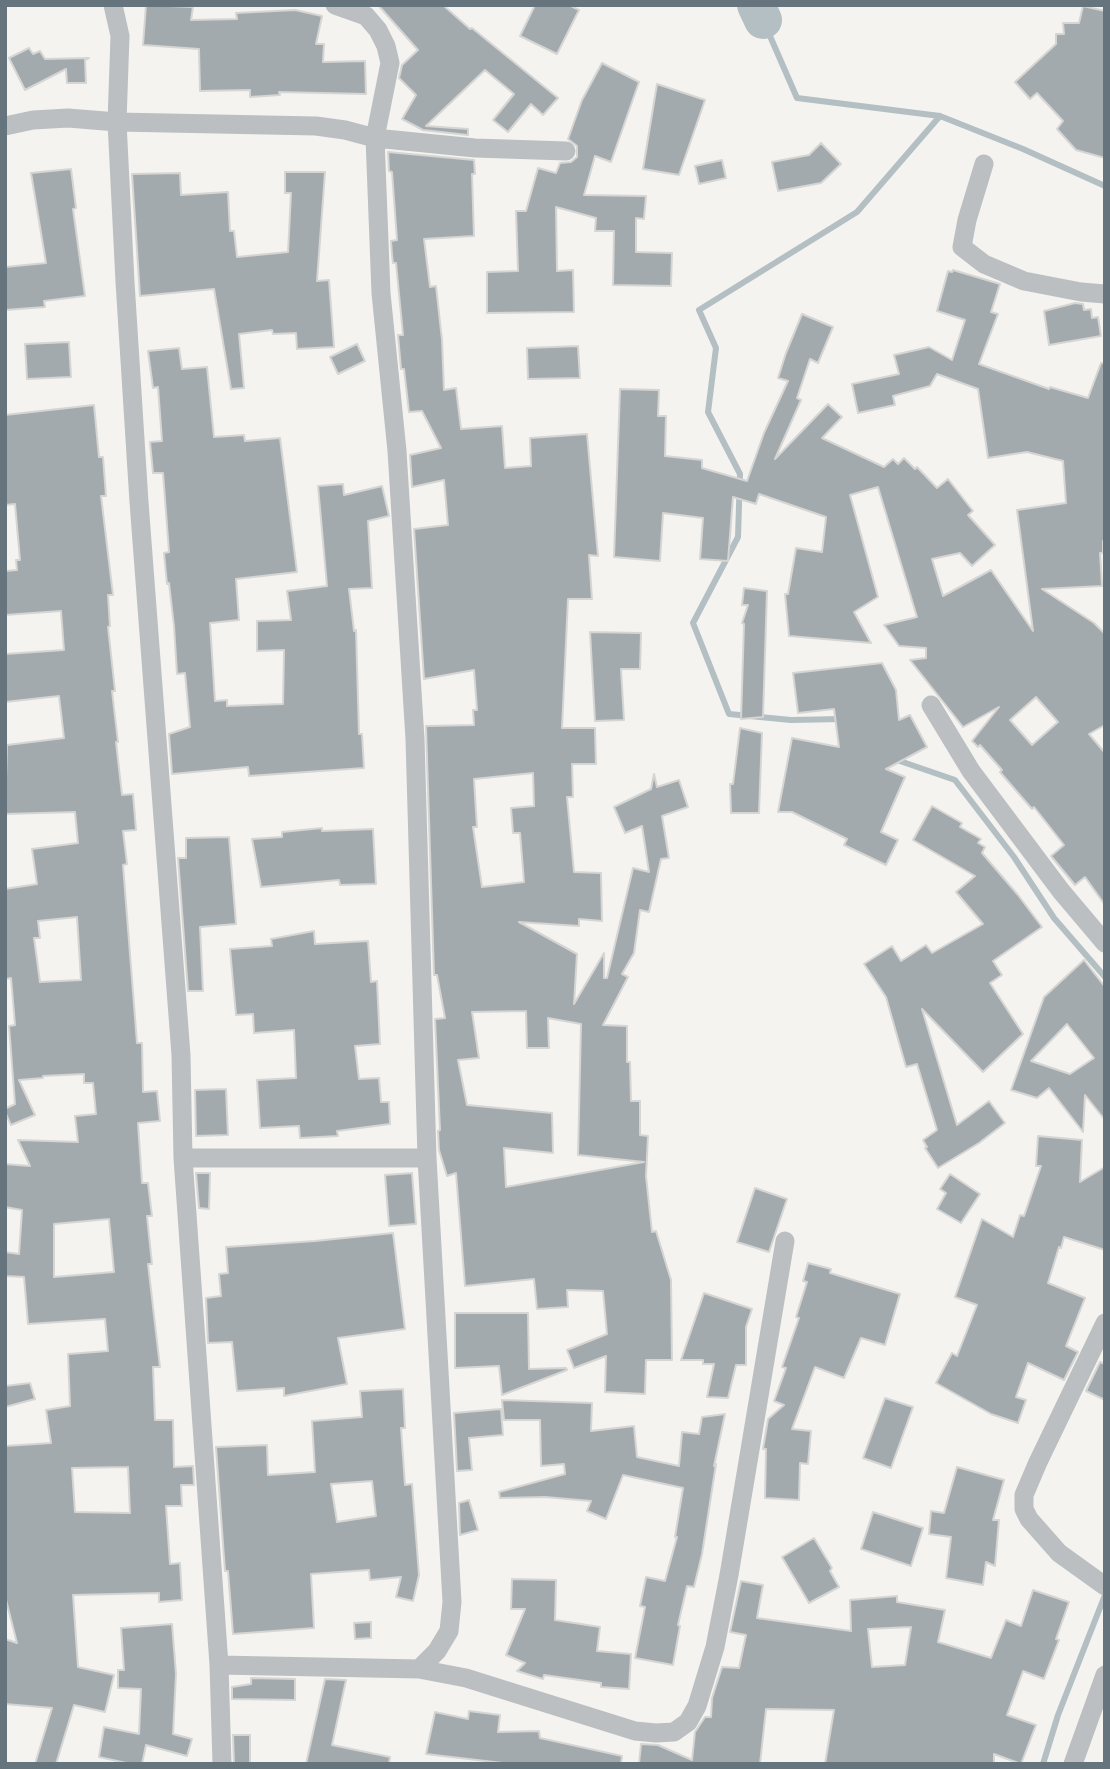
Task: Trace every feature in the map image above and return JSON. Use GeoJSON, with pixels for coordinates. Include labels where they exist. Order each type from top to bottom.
{"type":"FeatureCollection","features":[{"type":"Feature","properties":{"kind":"street"},"geometry":{"type":"LineString","coordinates":[[113,5],[120,36],[117,122],[139,502],[181,1055],[183,1158],[219,1665],[222,1764]]}},
{"type":"Feature","properties":{"kind":"street"},"geometry":{"type":"LineString","coordinates":[[335,5],[366,16],[378,30],[390,63],[375,138],[381,292],[397,451],[415,739],[427,1158],[452,1602],[449,1631],[437,1651],[419,1669]]}},
{"type":"Feature","properties":{"kind":"street"},"geometry":{"type":"LineString","coordinates":[[5,126],[33,120],[68,118],[117,122],[316,126],[375,138],[475,148],[566,151]]}},
{"type":"Feature","properties":{"kind":"street"},"geometry":{"type":"LineString","coordinates":[[984,164],[962,247],[984,264],[1024,281],[1105,294]]}},
{"type":"Feature","properties":{"kind":"street"},"geometry":{"type":"LineString","coordinates":[[931,705],[971,771],[1061,891],[1105,943]]}},
{"type":"Feature","properties":{"kind":"street"},"geometry":{"type":"LineString","coordinates":[[183,1158],[427,1158]]}},
{"type":"Feature","properties":{"kind":"street"},"geometry":{"type":"LineString","coordinates":[[219,1665],[419,1669],[466,1678],[635,1731],[674,1732],[688,1722],[698,1706],[715,1647],[785,1241]]}},
{"type":"Feature","properties":{"kind":"street"},"geometry":{"type":"LineString","coordinates":[[1105,1323],[1038,1462],[1024,1495],[1024,1509],[1028,1519],[1059,1553],[1105,1586]]}},
{"type":"Feature","properties":{"kind":"street"},"geometry":{"type":"LineString","coordinates":[[1073,1764],[1105,1675]]}},
{"type":"Feature","properties":{"kind":"building"},"geometry":{"type":"Polygon","coordinates":[[[146,5],[193,7],[191,20],[237,19],[236,13],[295,10],[322,16],[316,44],[324,44],[323,62],[365,61],[366,94],[279,92],[280,95],[250,97],[250,90],[200,91],[199,49],[143,45],[146,5]]]}},
{"type":"Feature","properties":{"kind":"building"},"geometry":{"type":"Polygon","coordinates":[[[378,5],[443,5],[558,98],[543,115],[531,104],[508,132],[493,120],[514,94],[485,70],[426,126],[468,129],[468,135],[423,130],[402,119],[416,95],[399,78],[402,65],[418,50],[378,5]]]}},
{"type":"Feature","properties":{"kind":"building"},"geometry":{"type":"Polygon","coordinates":[[[535,5],[569,5],[579,10],[557,54],[520,36],[535,5]]]}},
{"type":"Feature","properties":{"kind":"building"},"geometry":{"type":"Polygon","coordinates":[[[1083,6],[1105,11],[1105,158],[1076,150],[1057,129],[1063,121],[1037,93],[1030,99],[1015,82],[1056,44],[1056,34],[1064,34],[1063,23],[1079,23],[1083,6]]]}},
{"type":"Feature","properties":{"kind":"building"},"geometry":{"type":"Polygon","coordinates":[[[29,48],[33,54],[40,51],[45,59],[89,58],[85,60],[86,83],[67,83],[66,69],[25,90],[9,58],[29,48]]]}},
{"type":"Feature","properties":{"kind":"building"},"geometry":{"type":"Polygon","coordinates":[[[602,63],[639,82],[611,162],[595,156],[584,195],[646,196],[644,219],[636,218],[636,252],[672,253],[671,286],[613,285],[614,231],[595,231],[596,218],[556,207],[557,271],[573,270],[574,312],[487,313],[487,272],[518,271],[516,211],[526,211],[538,168],[556,173],[560,163],[571,162],[577,157],[577,146],[568,139],[582,100],[602,63]]]}},
{"type":"Feature","properties":{"kind":"building"},"geometry":{"type":"Polygon","coordinates":[[[657,84],[705,100],[679,175],[643,169],[657,84]]]}},
{"type":"Feature","properties":{"kind":"building"},"geometry":{"type":"Polygon","coordinates":[[[821,143],[841,164],[821,183],[778,191],[772,162],[809,155],[821,143]]]}},
{"type":"Feature","properties":{"kind":"building"},"geometry":{"type":"Polygon","coordinates":[[[388,152],[474,160],[474,236],[424,239],[430,287],[436,286],[444,390],[456,388],[461,429],[502,426],[505,468],[531,466],[530,438],[587,434],[598,556],[589,555],[592,599],[568,599],[562,728],[595,728],[596,764],[572,764],[573,797],[567,797],[574,872],[601,873],[602,921],[579,919],[579,926],[519,922],[577,954],[574,1004],[604,953],[604,978],[607,978],[633,868],[649,872],[642,826],[625,833],[614,807],[651,789],[654,774],[657,787],[679,780],[688,807],[662,816],[669,858],[661,859],[649,912],[640,910],[634,953],[622,974],[628,977],[603,1025],[627,1026],[631,1101],[640,1101],[640,1135],[648,1136],[646,1176],[652,1232],[656,1231],[671,1280],[672,1360],[646,1360],[645,1394],[605,1392],[606,1356],[574,1368],[567,1350],[607,1334],[603,1291],[567,1290],[568,1307],[537,1309],[534,1279],[465,1286],[456,1173],[447,1176],[439,1150],[435,1019],[445,1018],[437,975],[434,975],[426,726],[474,725],[473,710],[477,710],[474,670],[424,679],[414,529],[448,525],[444,480],[412,487],[410,455],[441,448],[422,411],[409,412],[398,335],[403,335],[396,263],[393,263],[392,255],[391,241],[397,240],[392,172],[389,171],[388,152]],[[533,773],[474,779],[477,827],[473,827],[482,887],[524,882],[520,833],[513,833],[511,808],[534,806],[533,773]],[[526,1011],[472,1012],[479,1058],[458,1060],[467,1105],[552,1113],[553,1153],[504,1148],[506,1187],[644,1162],[578,1155],[581,1024],[548,1018],[549,1048],[527,1048],[526,1011]]]}},
{"type":"Feature","properties":{"kind":"building"},"geometry":{"type":"Polygon","coordinates":[[[722,160],[726,178],[699,184],[695,166],[722,160]]]}},
{"type":"Feature","properties":{"kind":"building"},"geometry":{"type":"Polygon","coordinates":[[[71,169],[76,208],[73,209],[85,296],[44,301],[45,307],[5,310],[5,267],[46,263],[31,173],[71,169]]]}},
{"type":"Feature","properties":{"kind":"building"},"geometry":{"type":"Polygon","coordinates":[[[285,172],[325,172],[317,281],[329,280],[334,347],[297,349],[296,333],[273,334],[272,330],[239,334],[244,388],[231,389],[214,289],[140,296],[132,174],[180,173],[181,195],[228,192],[230,231],[234,231],[237,257],[288,252],[291,193],[285,193],[285,172]]]}},
{"type":"Feature","properties":{"kind":"building"},"geometry":{"type":"Polygon","coordinates":[[[953,270],[1000,284],[991,312],[998,314],[979,364],[1049,389],[1050,387],[1088,398],[1101,363],[1105,363],[1105,541],[1103,553],[1100,553],[1102,586],[1042,589],[1094,623],[1105,634],[1105,725],[1089,734],[1105,753],[1105,905],[1085,877],[1075,885],[1051,856],[1064,845],[980,745],[978,747],[972,741],[999,707],[963,727],[910,660],[926,658],[926,648],[899,646],[884,625],[917,617],[878,487],[850,495],[878,597],[854,612],[871,643],[789,636],[785,594],[788,594],[796,548],[822,552],[826,517],[759,494],[756,504],[733,497],[728,561],[700,559],[703,518],[663,513],[660,561],[614,557],[620,389],[659,390],[658,416],[666,416],[665,456],[702,460],[702,468],[747,481],[764,433],[788,381],[778,378],[802,314],[833,327],[818,363],[810,359],[797,398],[801,400],[775,459],[828,404],[842,417],[822,438],[884,467],[893,459],[898,464],[904,458],[937,488],[948,479],[973,511],[968,515],[995,545],[972,566],[960,553],[932,559],[943,596],[991,570],[1033,631],[1017,510],[1066,503],[1063,461],[1027,452],[988,458],[978,389],[937,374],[930,386],[893,396],[895,405],[858,413],[852,384],[899,374],[894,355],[929,347],[952,360],[965,320],[937,311],[948,271],[953,270]],[[1036,697],[1010,720],[1032,745],[1058,722],[1036,697]]]}},
{"type":"Feature","properties":{"kind":"building"},"geometry":{"type":"Polygon","coordinates":[[[1075,303],[1083,304],[1084,310],[1091,309],[1092,318],[1098,317],[1101,336],[1049,345],[1044,311],[1075,303]]]}},
{"type":"Feature","properties":{"kind":"building"},"geometry":{"type":"Polygon","coordinates":[[[69,342],[71,377],[27,379],[25,344],[69,342]]]}},
{"type":"Feature","properties":{"kind":"building"},"geometry":{"type":"Polygon","coordinates":[[[357,344],[365,361],[338,374],[330,357],[357,344]]]}},
{"type":"Feature","properties":{"kind":"building"},"geometry":{"type":"Polygon","coordinates":[[[578,346],[580,378],[528,379],[527,348],[578,346]]]}},
{"type":"Feature","properties":{"kind":"building"},"geometry":{"type":"Polygon","coordinates":[[[179,348],[182,369],[207,367],[214,437],[244,435],[245,441],[280,438],[297,572],[236,579],[239,620],[210,623],[215,701],[227,700],[227,706],[283,704],[284,650],[257,651],[257,621],[291,620],[287,591],[327,586],[318,486],[343,484],[344,495],[382,486],[389,516],[368,521],[372,588],[349,589],[354,631],[356,630],[359,734],[362,734],[364,768],[249,776],[248,767],[172,774],[169,734],[190,727],[185,673],[177,674],[174,626],[169,583],[167,584],[164,553],[169,552],[163,473],[153,473],[150,442],[162,441],[158,387],[153,388],[148,351],[179,348]]]}},
{"type":"Feature","properties":{"kind":"building"},"geometry":{"type":"Polygon","coordinates":[[[94,405],[99,457],[103,457],[106,496],[101,496],[113,595],[108,595],[108,627],[115,691],[112,691],[116,742],[122,795],[133,794],[136,830],[123,831],[127,864],[123,865],[137,1043],[142,1043],[143,1092],[157,1091],[160,1121],[138,1123],[142,1183],[148,1183],[152,1216],[147,1216],[152,1264],[148,1264],[160,1367],[153,1367],[155,1420],[173,1420],[174,1467],[193,1466],[194,1485],[181,1485],[182,1506],[166,1506],[170,1564],[180,1563],[182,1600],[159,1602],[159,1593],[73,1595],[78,1667],[114,1675],[105,1712],[74,1705],[56,1764],[35,1764],[52,1708],[5,1704],[5,1639],[17,1643],[5,1596],[5,1446],[51,1443],[46,1410],[70,1406],[68,1354],[108,1351],[105,1319],[28,1324],[24,1277],[5,1276],[5,1252],[19,1254],[22,1210],[5,1207],[5,1164],[30,1166],[18,1140],[78,1142],[75,1116],[96,1114],[93,1083],[84,1083],[84,1074],[19,1080],[35,1115],[11,1125],[5,1112],[5,1109],[15,1104],[9,1026],[15,1025],[11,978],[5,979],[5,889],[37,884],[32,849],[78,843],[75,812],[5,814],[7,745],[64,738],[59,696],[5,702],[5,654],[64,650],[61,611],[5,615],[5,571],[17,570],[16,560],[20,560],[15,504],[5,505],[5,415],[94,405]],[[77,917],[38,921],[40,938],[34,938],[40,982],[81,980],[77,917]],[[109,1219],[54,1224],[54,1277],[114,1272],[109,1219]],[[128,1467],[72,1468],[75,1512],[130,1513],[128,1467]]]}},
{"type":"Feature","properties":{"kind":"building"},"geometry":{"type":"Polygon","coordinates":[[[744,588],[767,591],[763,717],[741,719],[742,623],[748,605],[742,605],[744,588]]]}},
{"type":"Feature","properties":{"kind":"building"},"geometry":{"type":"Polygon","coordinates":[[[590,632],[641,633],[640,669],[621,669],[624,720],[595,721],[590,632]]]}},
{"type":"Feature","properties":{"kind":"building"},"geometry":{"type":"Polygon","coordinates":[[[882,663],[896,690],[899,720],[910,715],[927,747],[886,769],[905,777],[881,832],[898,840],[886,865],[844,845],[847,839],[792,812],[778,812],[792,738],[839,747],[834,709],[798,713],[793,673],[882,663]]]}},
{"type":"Feature","properties":{"kind":"building"},"geometry":{"type":"Polygon","coordinates":[[[740,728],[762,733],[759,813],[731,813],[730,784],[733,784],[740,728]]]}},
{"type":"Feature","properties":{"kind":"building"},"geometry":{"type":"Polygon","coordinates":[[[932,806],[962,823],[960,827],[981,839],[978,843],[985,847],[982,853],[1042,927],[993,961],[1002,975],[990,983],[1023,1034],[983,1072],[922,1009],[957,1125],[989,1101],[1005,1123],[979,1143],[938,1168],[923,1140],[937,1130],[917,1064],[906,1067],[886,997],[864,964],[892,946],[901,961],[926,945],[932,953],[983,924],[956,892],[975,876],[913,840],[932,806]]]}},
{"type":"Feature","properties":{"kind":"building"},"geometry":{"type":"Polygon","coordinates":[[[322,828],[322,831],[373,829],[376,884],[340,885],[339,880],[261,887],[252,839],[282,837],[282,832],[322,828]]]}},
{"type":"Feature","properties":{"kind":"building"},"geometry":{"type":"Polygon","coordinates":[[[229,837],[236,924],[200,927],[203,991],[188,991],[178,858],[186,858],[186,838],[229,837]]]}},
{"type":"Feature","properties":{"kind":"building"},"geometry":{"type":"Polygon","coordinates":[[[314,931],[315,944],[368,941],[371,982],[377,981],[380,1044],[355,1046],[359,1079],[379,1078],[381,1102],[389,1102],[390,1124],[337,1131],[338,1136],[300,1138],[299,1126],[260,1128],[257,1080],[296,1078],[294,1030],[254,1033],[253,1014],[236,1015],[230,949],[272,946],[271,939],[314,931]]]}},
{"type":"Feature","properties":{"kind":"building"},"geometry":{"type":"Polygon","coordinates":[[[1084,960],[1105,987],[1105,1120],[1085,1095],[1083,1132],[1049,1088],[1037,1098],[1011,1090],[1044,997],[1084,960]],[[1067,1024],[1031,1061],[1070,1074],[1094,1058],[1067,1024]]]}},
{"type":"Feature","properties":{"kind":"building"},"geometry":{"type":"Polygon","coordinates":[[[226,1089],[228,1135],[196,1136],[195,1090],[226,1089]]]}},
{"type":"Feature","properties":{"kind":"building"},"geometry":{"type":"Polygon","coordinates":[[[1038,1136],[1082,1140],[1080,1182],[1105,1167],[1105,1250],[1064,1237],[1048,1283],[1085,1298],[1066,1346],[1078,1352],[1064,1380],[1028,1363],[1016,1397],[1026,1400],[1018,1423],[991,1414],[936,1383],[952,1353],[957,1356],[977,1305],[955,1297],[982,1219],[1013,1237],[1020,1215],[1024,1216],[1041,1166],[1036,1166],[1038,1136]]]}},
{"type":"Feature","properties":{"kind":"building"},"geometry":{"type":"Polygon","coordinates":[[[196,1173],[210,1173],[209,1209],[199,1208],[196,1173]]]}},
{"type":"Feature","properties":{"kind":"building"},"geometry":{"type":"Polygon","coordinates":[[[412,1173],[416,1224],[389,1226],[385,1175],[412,1173]]]}},
{"type":"Feature","properties":{"kind":"building"},"geometry":{"type":"Polygon","coordinates":[[[950,1174],[980,1194],[961,1223],[937,1209],[946,1193],[940,1189],[950,1174]]]}},
{"type":"Feature","properties":{"kind":"building"},"geometry":{"type":"Polygon","coordinates":[[[755,1188],[787,1199],[769,1252],[737,1242],[755,1188]]]}},
{"type":"Feature","properties":{"kind":"building"},"geometry":{"type":"Polygon","coordinates":[[[393,1233],[405,1329],[338,1338],[347,1384],[284,1396],[284,1388],[237,1391],[232,1342],[208,1343],[206,1298],[221,1296],[219,1274],[228,1273],[226,1247],[393,1233]]]}},
{"type":"Feature","properties":{"kind":"building"},"geometry":{"type":"Polygon","coordinates":[[[808,1263],[831,1269],[830,1273],[900,1294],[885,1345],[861,1338],[844,1378],[815,1367],[792,1429],[811,1431],[808,1464],[800,1463],[799,1500],[765,1498],[766,1449],[763,1449],[768,1419],[784,1405],[774,1401],[786,1368],[782,1367],[799,1318],[796,1317],[807,1282],[803,1281],[808,1263]]]}},
{"type":"Feature","properties":{"kind":"building"},"geometry":{"type":"Polygon","coordinates":[[[704,1293],[752,1309],[746,1327],[746,1365],[736,1365],[728,1398],[707,1397],[714,1364],[703,1364],[703,1360],[681,1360],[704,1293]]]}},
{"type":"Feature","properties":{"kind":"building"},"geometry":{"type":"Polygon","coordinates":[[[455,1313],[528,1313],[529,1369],[567,1370],[502,1395],[499,1366],[455,1368],[455,1313]]]}},
{"type":"Feature","properties":{"kind":"building"},"geometry":{"type":"Polygon","coordinates":[[[1100,1362],[1105,1364],[1105,1400],[1086,1391],[1100,1362]]]}},
{"type":"Feature","properties":{"kind":"building"},"geometry":{"type":"Polygon","coordinates":[[[30,1383],[35,1399],[5,1407],[5,1386],[30,1383]]]}},
{"type":"Feature","properties":{"kind":"building"},"geometry":{"type":"Polygon","coordinates":[[[403,1389],[405,1428],[401,1428],[405,1485],[412,1484],[419,1575],[413,1601],[396,1597],[401,1577],[370,1580],[369,1570],[311,1574],[314,1628],[233,1634],[228,1571],[225,1571],[216,1447],[267,1445],[268,1475],[315,1472],[312,1421],[362,1417],[360,1391],[403,1389]],[[372,1481],[331,1484],[337,1522],[376,1516],[372,1481]]]}},
{"type":"Feature","properties":{"kind":"building"},"geometry":{"type":"Polygon","coordinates":[[[885,1398],[913,1407],[891,1468],[863,1458],[885,1398]]]}},
{"type":"Feature","properties":{"kind":"building"},"geometry":{"type":"Polygon","coordinates":[[[502,1400],[592,1403],[591,1431],[634,1426],[637,1457],[679,1466],[682,1432],[699,1434],[702,1417],[725,1414],[714,1466],[716,1464],[702,1554],[694,1587],[687,1586],[673,1665],[635,1658],[645,1607],[640,1606],[646,1577],[665,1581],[677,1537],[683,1488],[623,1475],[606,1519],[587,1511],[591,1501],[545,1497],[500,1498],[499,1492],[565,1474],[564,1464],[541,1466],[540,1420],[504,1420],[502,1400]]]}},
{"type":"Feature","properties":{"kind":"building"},"geometry":{"type":"Polygon","coordinates":[[[501,1409],[503,1435],[469,1438],[472,1470],[457,1471],[454,1413],[501,1409]]]}},
{"type":"Feature","properties":{"kind":"building"},"geometry":{"type":"Polygon","coordinates":[[[957,1467],[1004,1480],[993,1520],[999,1520],[995,1566],[986,1562],[983,1585],[946,1578],[951,1537],[929,1534],[931,1511],[944,1513],[957,1467]]]}},
{"type":"Feature","properties":{"kind":"building"},"geometry":{"type":"Polygon","coordinates":[[[469,1500],[478,1530],[460,1535],[459,1503],[469,1500]]]}},
{"type":"Feature","properties":{"kind":"building"},"geometry":{"type":"Polygon","coordinates":[[[873,1512],[923,1528],[911,1566],[861,1549],[873,1512]]]}},
{"type":"Feature","properties":{"kind":"building"},"geometry":{"type":"Polygon","coordinates":[[[814,1538],[832,1568],[830,1571],[839,1587],[809,1603],[782,1557],[814,1538]]]}},
{"type":"Feature","properties":{"kind":"building"},"geometry":{"type":"Polygon","coordinates":[[[512,1579],[556,1580],[555,1620],[600,1627],[597,1651],[631,1654],[629,1689],[601,1687],[601,1683],[544,1675],[543,1679],[517,1671],[525,1663],[506,1655],[525,1609],[511,1609],[512,1579]]]}},
{"type":"Feature","properties":{"kind":"building"},"geometry":{"type":"Polygon","coordinates":[[[741,1581],[763,1585],[757,1618],[851,1631],[850,1600],[897,1596],[897,1602],[945,1610],[938,1642],[991,1658],[1006,1620],[1021,1626],[1033,1590],[1069,1602],[1056,1639],[1059,1640],[1044,1679],[1023,1671],[1007,1715],[1036,1725],[1021,1764],[994,1754],[994,1764],[825,1764],[834,1710],[766,1709],[760,1764],[639,1764],[641,1744],[658,1745],[692,1760],[695,1732],[705,1717],[711,1717],[712,1698],[722,1667],[739,1668],[746,1635],[730,1632],[741,1581]],[[911,1627],[868,1629],[872,1667],[905,1665],[911,1627]]]}},
{"type":"Feature","properties":{"kind":"building"},"geometry":{"type":"Polygon","coordinates":[[[371,1622],[371,1638],[355,1639],[354,1623],[371,1622]]]}},
{"type":"Feature","properties":{"kind":"building"},"geometry":{"type":"Polygon","coordinates":[[[172,1624],[176,1674],[173,1734],[192,1739],[187,1756],[146,1745],[142,1764],[99,1757],[104,1727],[139,1734],[141,1689],[118,1688],[118,1670],[124,1670],[121,1628],[172,1624]]]}},
{"type":"Feature","properties":{"kind":"building"},"geometry":{"type":"Polygon","coordinates":[[[251,1678],[295,1679],[295,1700],[232,1699],[232,1687],[251,1684],[251,1678]]]}},
{"type":"Feature","properties":{"kind":"building"},"geometry":{"type":"Polygon","coordinates":[[[325,1679],[346,1680],[332,1745],[390,1757],[389,1764],[306,1764],[325,1679]]]}},
{"type":"Feature","properties":{"kind":"building"},"geometry":{"type":"Polygon","coordinates":[[[469,1711],[500,1715],[498,1732],[539,1731],[540,1738],[622,1756],[621,1764],[511,1764],[426,1754],[435,1712],[468,1719],[469,1711]]]}},
{"type":"Feature","properties":{"kind":"building"},"geometry":{"type":"Polygon","coordinates":[[[233,1735],[250,1735],[250,1764],[234,1764],[233,1735]]]}},
{"type":"Feature","properties":{"kind":"waterway"},"geometry":{"type":"LineString","coordinates":[[756,5],[763,20]]}},
{"type":"Feature","properties":{"kind":"waterway"},"geometry":{"type":"LineString","coordinates":[[763,20],[797,98],[940,116],[1105,186]]}},
{"type":"Feature","properties":{"kind":"waterway"},"geometry":{"type":"LineString","coordinates":[[842,719],[791,720],[729,714],[693,623],[738,537],[740,474],[708,412],[716,348],[699,310],[857,212],[940,116]]}},
{"type":"Feature","properties":{"kind":"waterway"},"geometry":{"type":"LineString","coordinates":[[894,759],[955,780],[1014,857],[1054,918],[1105,977]]}},
{"type":"Feature","properties":{"kind":"waterway"},"geometry":{"type":"LineString","coordinates":[[1043,1764],[1058,1715],[1105,1595]]}}]}
